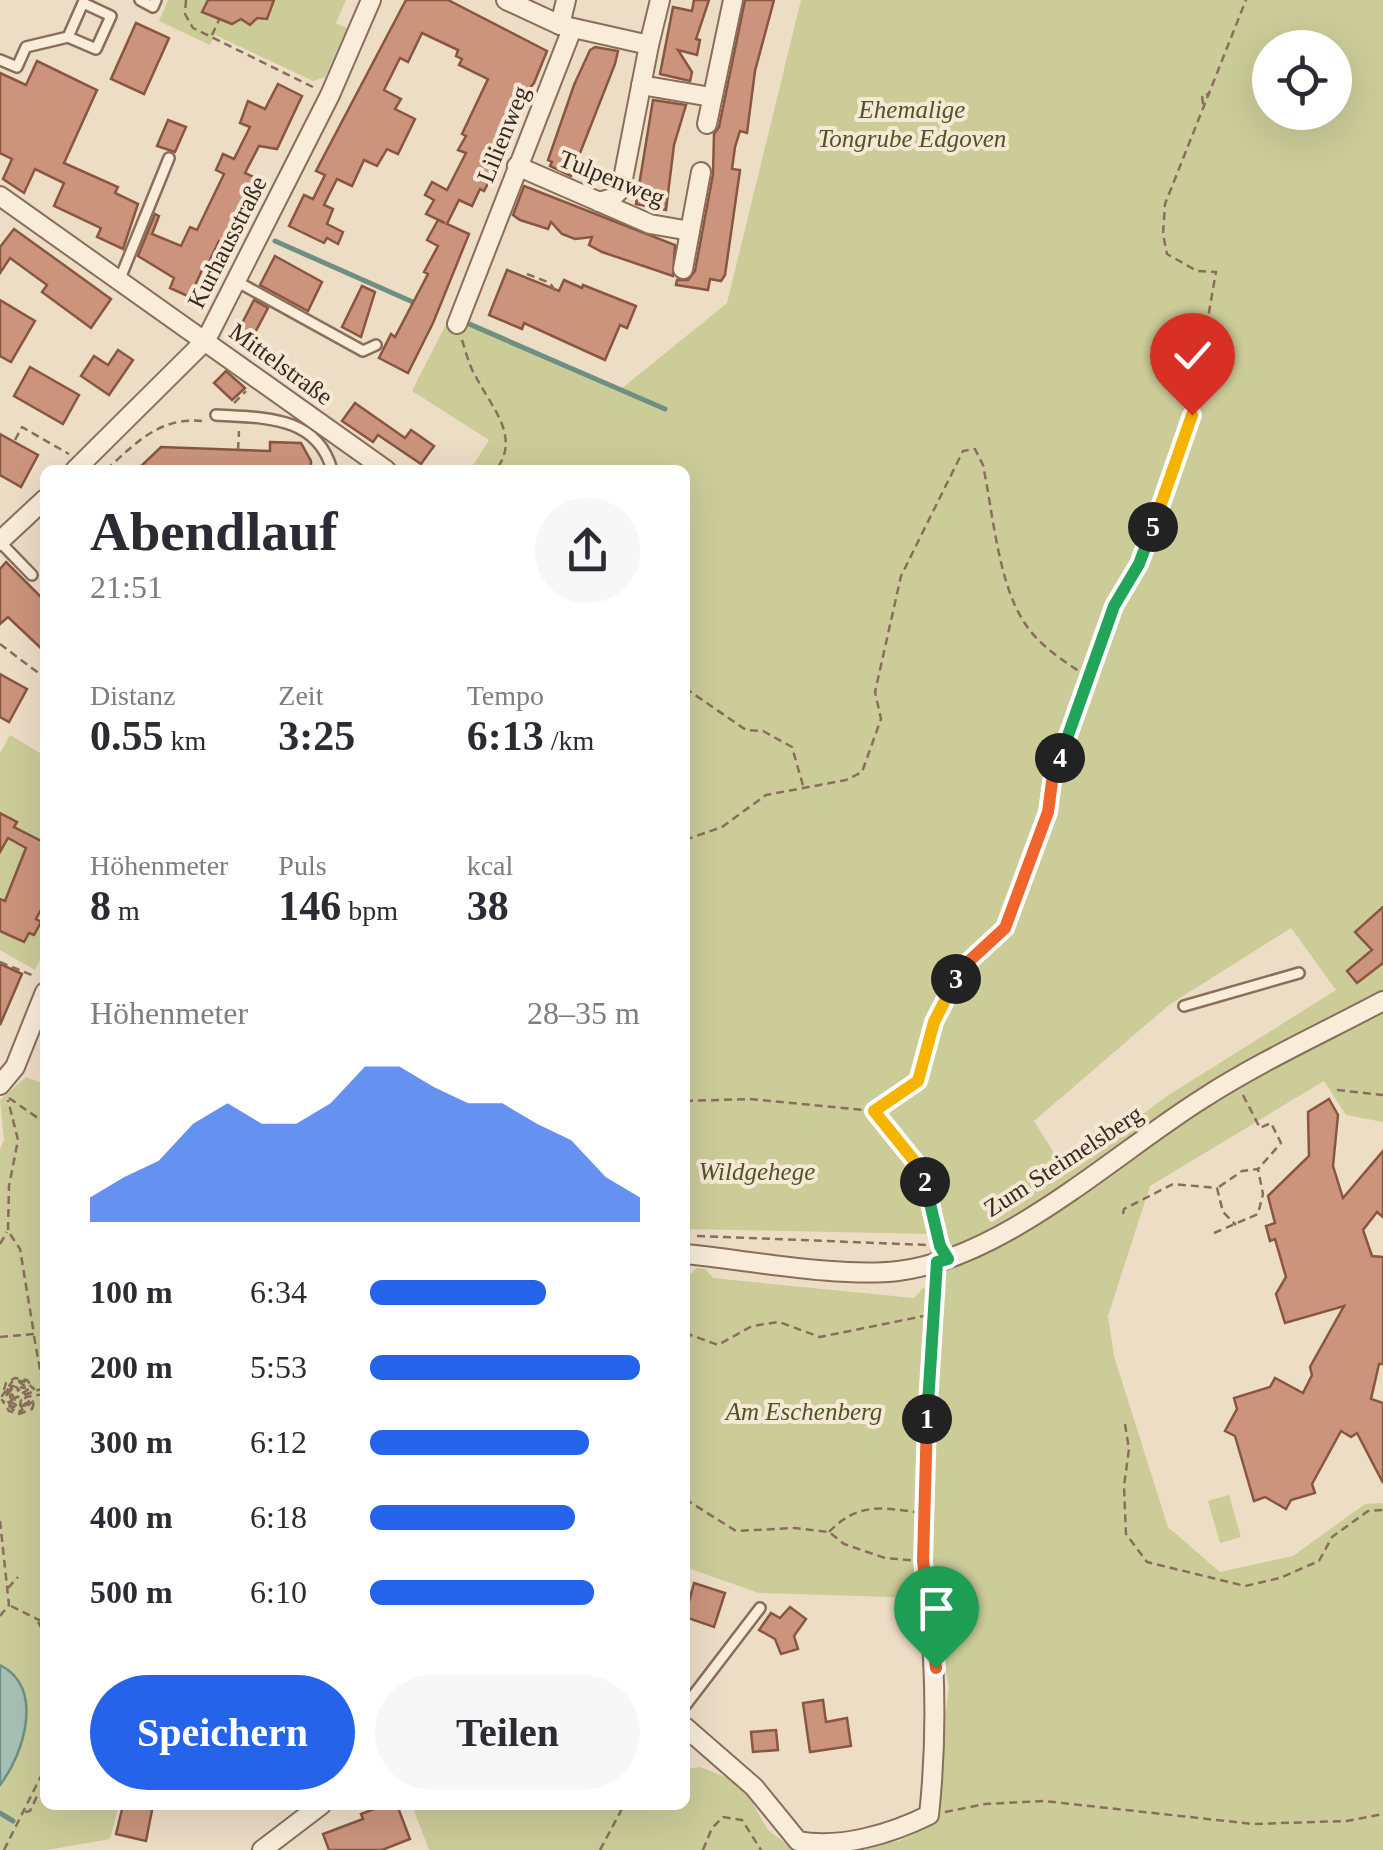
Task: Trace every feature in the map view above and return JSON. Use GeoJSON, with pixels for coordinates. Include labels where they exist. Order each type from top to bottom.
{"type":"FeatureCollection","features":[{"type":"Feature","properties":{"kind":"street","name":"Kurhausstraße"},"geometry":{"type":"LineString","coordinates":[[80,465],[206,340],[330,95],[371,0]]}},
{"type":"Feature","properties":{"kind":"street"},"geometry":{"type":"LineString","coordinates":[[506,0],[566,27],[650,45]]}},
{"type":"Feature","properties":{"kind":"street","name":"Lilienweg"},"geometry":{"type":"LineString","coordinates":[[458,319],[566,27],[566,0]]}},
{"type":"Feature","properties":{"kind":"street"},"geometry":{"type":"LineString","coordinates":[[599,202],[612,198],[621,189],[660,0]]}},
{"type":"Feature","properties":{"kind":"street"},"geometry":{"type":"LineString","coordinates":[[707,124],[732,0]]}},
{"type":"Feature","properties":{"kind":"street"},"geometry":{"type":"LineString","coordinates":[[641,85],[712,97]]}},
{"type":"Feature","properties":{"kind":"street","name":"Tulpenweg"},"geometry":{"type":"LineString","coordinates":[[517,166],[650,224],[690,231]]}},
{"type":"Feature","properties":{"kind":"street","name":"Tulpenweg"},"geometry":{"type":"LineString","coordinates":[[683,269],[701,172]]}},
{"type":"Feature","properties":{"kind":"street","name":"Mittelstraße"},"geometry":{"type":"LineString","coordinates":[[0,196],[379,465]]}},
{"type":"Feature","properties":{"kind":"street"},"geometry":{"type":"LineString","coordinates":[[0,541],[40,504]]}},
{"type":"Feature","properties":{"kind":"street","name":"Zum Steimelsberg"},"geometry":{"type":"LineString","coordinates":[[690,1254],[858,1271],[898,1271],[937,1262],[1022,1222],[1236,1080],[1383,1001]]}},
{"type":"Feature","properties":{"kind":"street"},"geometry":{"type":"LineString","coordinates":[[0,1085],[15,1067],[40,1004]]}},
{"type":"Feature","properties":{"kind":"street"},"geometry":{"type":"LineString","coordinates":[[690,1731],[754,1786],[798,1841],[831,1844],[888,1832],[929,1816],[936,1708],[928,1596]]}},
{"type":"Feature","properties":{"kind":"street"},"geometry":{"type":"LineString","coordinates":[[262,1850],[315,1810]]}},
{"type":"Feature","properties":{"kind":"lane"},"geometry":{"type":"LineString","coordinates":[[140,0],[154,6],[156,0]]}},
{"type":"Feature","properties":{"kind":"lane"},"geometry":{"type":"LineString","coordinates":[[0,60],[17,67],[26,47],[68,37],[96,49],[111,16],[83,4],[68,37]]}},
{"type":"Feature","properties":{"kind":"lane"},"geometry":{"type":"LineString","coordinates":[[120,281],[169,158]]}},
{"type":"Feature","properties":{"kind":"lane"},"geometry":{"type":"LineString","coordinates":[[236,281],[362,351],[376,345]]}},
{"type":"Feature","properties":{"kind":"lane"},"geometry":{"type":"LineString","coordinates":[[216,415],[277,419],[304,429],[328,454],[331,465]]}},
{"type":"Feature","properties":{"kind":"lane"},"geometry":{"type":"LineString","coordinates":[[0,541],[32,576]]}},
{"type":"Feature","properties":{"kind":"lane"},"geometry":{"type":"LineString","coordinates":[[1184,1006],[1299,972]]}},
{"type":"Feature","properties":{"kind":"lane"},"geometry":{"type":"LineString","coordinates":[[690,1699],[760,1608]]}},
{"type":"Feature","properties":{"kind":"path"},"geometry":{"type":"LineString","coordinates":[[186,0],[186,14],[193,28],[330,95]]}},
{"type":"Feature","properties":{"kind":"path"},"geometry":{"type":"LineString","coordinates":[[690,1102],[749,1099],[874,1111],[918,1081],[934,1022],[946,998],[966,964],[1005,928],[1048,812],[1052,782],[1114,606],[1148,544],[1192,415],[1216,272],[1197,271],[1167,254],[1162,234],[1165,204],[1246,0]]}},
{"type":"Feature","properties":{"kind":"path"},"geometry":{"type":"LineString","coordinates":[[211,37],[219,20]]}},
{"type":"Feature","properties":{"kind":"path"},"geometry":{"type":"LineString","coordinates":[[528,274],[550,283],[558,295]]}},
{"type":"Feature","properties":{"kind":"path"},"geometry":{"type":"LineString","coordinates":[[458,319],[473,374],[507,435],[500,465]]}},
{"type":"Feature","properties":{"kind":"path"},"geometry":{"type":"LineString","coordinates":[[238,450],[233,404],[258,380]]}},
{"type":"Feature","properties":{"kind":"path"},"geometry":{"type":"LineString","coordinates":[[112,465],[151,430],[182,419],[206,421]]}},
{"type":"Feature","properties":{"kind":"path"},"geometry":{"type":"LineString","coordinates":[[15,440],[22,427],[78,465]]}},
{"type":"Feature","properties":{"kind":"path"},"geometry":{"type":"LineString","coordinates":[[690,838],[722,827],[766,795],[804,789],[862,772],[882,719],[876,692],[900,576],[963,451],[974,449],[983,465],[1007,587],[1024,624],[1057,657],[1090,678]]}},
{"type":"Feature","properties":{"kind":"path"},"geometry":{"type":"LineString","coordinates":[[0,644],[40,674]]}},
{"type":"Feature","properties":{"kind":"path"},"geometry":{"type":"LineString","coordinates":[[690,691],[746,730],[763,731],[792,747],[804,789]]}},
{"type":"Feature","properties":{"kind":"path"},"geometry":{"type":"LineString","coordinates":[[0,962],[40,979]]}},
{"type":"Feature","properties":{"kind":"path"},"geometry":{"type":"LineString","coordinates":[[1124,1214],[1124,1210],[1173,1184],[1217,1188],[1242,1171],[1258,1169],[1280,1143],[1272,1123],[1260,1128],[1236,1080]]}},
{"type":"Feature","properties":{"kind":"path"},"geometry":{"type":"LineString","coordinates":[[1338,1090],[1383,1095]]}},
{"type":"Feature","properties":{"kind":"path"},"geometry":{"type":"LineString","coordinates":[[0,1244],[8,1231],[8,1186],[18,1140],[8,1097],[40,1119]]}},
{"type":"Feature","properties":{"kind":"path"},"geometry":{"type":"LineString","coordinates":[[690,1236],[940,1246],[933,1203],[920,1168],[874,1111]]}},
{"type":"Feature","properties":{"kind":"path"},"geometry":{"type":"LineString","coordinates":[[1214,1233],[1258,1214],[1263,1194],[1258,1169]]}},
{"type":"Feature","properties":{"kind":"path"},"geometry":{"type":"LineString","coordinates":[[1217,1188],[1222,1212],[1236,1225]]}},
{"type":"Feature","properties":{"kind":"path"},"geometry":{"type":"LineString","coordinates":[[8,1231],[20,1249],[40,1354]]}},
{"type":"Feature","properties":{"kind":"path"},"geometry":{"type":"LineString","coordinates":[[928,1596],[923,1561],[924,1513],[930,1315],[937,1262]]}},
{"type":"Feature","properties":{"kind":"path"},"geometry":{"type":"LineString","coordinates":[[690,1335],[718,1345],[752,1326],[779,1322],[820,1337],[930,1315]]}},
{"type":"Feature","properties":{"kind":"path"},"geometry":{"type":"LineString","coordinates":[[0,1337],[34,1334]]}},
{"type":"Feature","properties":{"kind":"path"},"geometry":{"type":"LineString","coordinates":[[40,1389],[15,1398],[28,1389],[16,1380],[34,1388],[24,1379],[15,1378],[6,1382],[2,1396],[12,1382],[5,1397],[8,1405],[16,1411],[10,1409],[2,1400],[8,1411],[19,1414],[32,1409],[36,1400],[19,1412],[30,1400],[20,1408],[11,1406],[8,1400],[16,1406],[10,1397],[12,1388],[7,1395],[12,1386],[25,1388],[16,1387],[19,1390],[12,1394],[15,1400],[22,1400],[20,1405],[26,1397],[40,1395]]}},
{"type":"Feature","properties":{"kind":"path"},"geometry":{"type":"LineString","coordinates":[[1125,1424],[1130,1449],[1124,1486],[1126,1534],[1134,1550],[1147,1562],[1245,1586],[1280,1578],[1320,1561],[1332,1537],[1368,1511],[1383,1510]]}},
{"type":"Feature","properties":{"kind":"path"},"geometry":{"type":"LineString","coordinates":[[690,1501],[736,1531],[795,1528],[829,1532],[844,1544],[884,1558],[923,1561]]}},
{"type":"Feature","properties":{"kind":"path"},"geometry":{"type":"LineString","coordinates":[[829,1532],[840,1520],[872,1506],[924,1513]]}},
{"type":"Feature","properties":{"kind":"path"},"geometry":{"type":"LineString","coordinates":[[0,1522],[8,1605],[0,1616]]}},
{"type":"Feature","properties":{"kind":"path"},"geometry":{"type":"LineString","coordinates":[[0,1575],[6,1574]]}},
{"type":"Feature","properties":{"kind":"path"},"geometry":{"type":"LineString","coordinates":[[7,1589],[18,1577]]}},
{"type":"Feature","properties":{"kind":"path"},"geometry":{"type":"LineString","coordinates":[[8,1605],[40,1622]]}},
{"type":"Feature","properties":{"kind":"path"},"geometry":{"type":"LineString","coordinates":[[37,1621],[40,1626]]}},
{"type":"Feature","properties":{"kind":"path"},"geometry":{"type":"LineString","coordinates":[[4,1850],[40,1778]]}},
{"type":"Feature","properties":{"kind":"path"},"geometry":{"type":"LineString","coordinates":[[22,1812],[30,1811],[38,1794]]}},
{"type":"Feature","properties":{"kind":"path"},"geometry":{"type":"LineString","coordinates":[[929,1816],[985,1804],[1044,1801],[1253,1824],[1347,1821],[1383,1814]]}},
{"type":"Feature","properties":{"kind":"path"},"geometry":{"type":"LineString","coordinates":[[600,1850],[621,1810]]}},
{"type":"Feature","properties":{"kind":"path"},"geometry":{"type":"LineString","coordinates":[[703,1850],[712,1828],[723,1818],[742,1820],[761,1850]]}},
{"type":"Feature","properties":{"kind":"green space"},"geometry":{"type":"Polygon","coordinates":[[[168,0],[346,0],[336,23],[347,28],[325,77],[313,81],[215,35],[210,45],[159,21],[168,0]]]}},
{"type":"Feature","properties":{"kind":"green space"},"geometry":{"type":"Polygon","coordinates":[[[801,0],[1383,0],[1383,1122],[1346,1115],[1324,1081],[1150,1186],[1108,1316],[1114,1356],[1168,1527],[1220,1572],[1293,1556],[1365,1504],[1383,1503],[1383,1850],[832,1850],[899,1841],[932,1825],[949,1686],[930,1599],[925,1512],[928,1334],[922,1459],[922,1598],[759,1593],[690,1569],[690,1274],[697,1268],[705,1269],[713,1278],[914,1298],[923,1288],[929,1291],[930,1234],[690,1229],[690,465],[473,465],[489,440],[412,391],[445,326],[464,318],[621,389],[727,303],[801,0]],[[1291,928],[1169,1005],[1034,1121],[1066,1172],[1167,1096],[1336,990],[1291,928]]]}},
{"type":"Feature","properties":{"kind":"green space"},"geometry":{"type":"Polygon","coordinates":[[[10,735],[40,753],[40,960],[35,970],[0,950],[0,753],[10,735]]]}},
{"type":"Feature","properties":{"kind":"green space"},"geometry":{"type":"Polygon","coordinates":[[[26,1077],[40,1082],[40,1810],[118,1810],[110,1839],[47,1850],[0,1850],[0,1149],[4,1140],[0,1100],[26,1077]]]}},
{"type":"Feature","properties":{"kind":"green space"},"geometry":{"type":"Polygon","coordinates":[[[1229,1495],[1241,1537],[1220,1543],[1208,1501],[1229,1495]]]}},
{"type":"Feature","properties":{"kind":"green space"},"geometry":{"type":"Polygon","coordinates":[[[700,1767],[741,1783],[768,1830],[794,1850],[429,1850],[414,1810],[690,1810],[690,1768],[700,1767]]]}},
{"type":"Feature","properties":{"kind":"shaded area"},"geometry":{"type":"Polygon","coordinates":[[[0,1665],[14,1675],[22,1689],[26,1722],[16,1756],[0,1785],[0,1665]]]}},
{"type":"Feature","properties":{"kind":"building"},"geometry":{"type":"Polygon","coordinates":[[[208,0],[274,0],[267,19],[257,18],[250,25],[241,19],[232,24],[202,12],[208,0]]]}},
{"type":"Feature","properties":{"kind":"building"},"geometry":{"type":"Polygon","coordinates":[[[406,0],[448,0],[547,51],[534,83],[528,90],[521,87],[509,112],[516,115],[484,191],[480,189],[472,206],[459,200],[447,224],[469,234],[408,373],[379,358],[391,334],[395,337],[428,274],[424,272],[438,246],[427,240],[438,220],[445,223],[426,214],[434,200],[425,195],[432,182],[447,190],[466,153],[458,150],[466,136],[462,134],[488,79],[459,65],[462,59],[456,56],[458,50],[422,33],[408,62],[400,58],[384,90],[401,99],[395,109],[415,119],[398,154],[387,149],[377,166],[364,160],[352,186],[337,179],[324,205],[333,209],[327,224],[343,232],[338,244],[327,238],[324,243],[289,226],[304,195],[313,199],[325,175],[316,171],[406,0]]]}},
{"type":"Feature","properties":{"kind":"building"},"geometry":{"type":"Polygon","coordinates":[[[694,0],[709,0],[696,39],[700,40],[697,55],[678,50],[692,72],[690,81],[660,74],[673,7],[692,11],[694,0]]]}},
{"type":"Feature","properties":{"kind":"building"},"geometry":{"type":"Polygon","coordinates":[[[745,0],[774,0],[755,71],[747,133],[740,131],[735,147],[732,169],[740,170],[725,275],[721,281],[710,279],[708,290],[676,285],[677,280],[688,280],[695,271],[713,174],[714,134],[719,127],[745,0]]]}},
{"type":"Feature","properties":{"kind":"building"},"geometry":{"type":"Polygon","coordinates":[[[136,23],[169,38],[144,94],[111,79],[136,23]]]}},
{"type":"Feature","properties":{"kind":"building"},"geometry":{"type":"Polygon","coordinates":[[[595,47],[618,51],[571,176],[550,166],[552,162],[548,160],[574,85],[595,47]]]}},
{"type":"Feature","properties":{"kind":"building"},"geometry":{"type":"Polygon","coordinates":[[[37,61],[97,90],[64,163],[118,187],[115,193],[138,204],[123,249],[97,237],[101,228],[54,206],[64,183],[35,169],[24,193],[3,179],[12,159],[0,153],[0,73],[26,85],[37,61]]]}},
{"type":"Feature","properties":{"kind":"building"},"geometry":{"type":"Polygon","coordinates":[[[278,84],[302,96],[277,149],[259,146],[245,173],[256,178],[241,220],[237,217],[224,244],[219,241],[190,297],[170,288],[174,278],[138,256],[155,214],[159,216],[152,234],[181,246],[190,227],[197,230],[224,174],[216,170],[223,154],[234,159],[250,127],[240,123],[248,101],[265,109],[278,84]]]}},
{"type":"Feature","properties":{"kind":"building"},"geometry":{"type":"Polygon","coordinates":[[[653,100],[686,105],[674,145],[666,210],[636,204],[653,100]]]}},
{"type":"Feature","properties":{"kind":"building"},"geometry":{"type":"Polygon","coordinates":[[[168,120],[186,127],[175,152],[157,146],[168,120]]]}},
{"type":"Feature","properties":{"kind":"building"},"geometry":{"type":"Polygon","coordinates":[[[524,186],[675,245],[673,276],[602,252],[589,245],[592,237],[575,239],[562,234],[551,222],[548,229],[520,220],[513,215],[524,186]]]}},
{"type":"Feature","properties":{"kind":"building"},"geometry":{"type":"Polygon","coordinates":[[[14,229],[111,299],[91,328],[42,292],[47,285],[10,258],[0,273],[0,247],[14,229]]]}},
{"type":"Feature","properties":{"kind":"building"},"geometry":{"type":"Polygon","coordinates":[[[275,256],[322,282],[308,311],[260,285],[275,256]]]}},
{"type":"Feature","properties":{"kind":"building"},"geometry":{"type":"Polygon","coordinates":[[[507,270],[559,291],[564,280],[636,306],[627,328],[620,325],[605,360],[524,323],[522,329],[489,315],[507,270]]]}},
{"type":"Feature","properties":{"kind":"building"},"geometry":{"type":"Polygon","coordinates":[[[362,286],[375,292],[361,337],[342,327],[362,286]]]}},
{"type":"Feature","properties":{"kind":"building"},"geometry":{"type":"Polygon","coordinates":[[[0,300],[35,321],[11,362],[0,356],[0,300]]]}},
{"type":"Feature","properties":{"kind":"building"},"geometry":{"type":"Polygon","coordinates":[[[254,300],[268,308],[249,344],[235,337],[254,300]]]}},
{"type":"Feature","properties":{"kind":"building"},"geometry":{"type":"Polygon","coordinates":[[[118,350],[133,360],[109,395],[81,376],[94,356],[108,365],[118,350]]]}},
{"type":"Feature","properties":{"kind":"building"},"geometry":{"type":"Polygon","coordinates":[[[30,367],[79,395],[63,424],[14,396],[30,367]]]}},
{"type":"Feature","properties":{"kind":"building"},"geometry":{"type":"Polygon","coordinates":[[[226,371],[245,388],[232,400],[214,383],[226,371]]]}},
{"type":"Feature","properties":{"kind":"building"},"geometry":{"type":"Polygon","coordinates":[[[355,403],[405,438],[411,430],[434,446],[421,464],[378,435],[373,442],[342,421],[355,403]]]}},
{"type":"Feature","properties":{"kind":"building"},"geometry":{"type":"Polygon","coordinates":[[[0,434],[38,455],[21,487],[0,475],[0,434]]]}},
{"type":"Feature","properties":{"kind":"building"},"geometry":{"type":"Polygon","coordinates":[[[270,442],[301,443],[311,465],[142,465],[161,447],[270,451],[270,442]]]}},
{"type":"Feature","properties":{"kind":"building"},"geometry":{"type":"Polygon","coordinates":[[[6,562],[40,596],[40,647],[8,617],[0,624],[0,569],[6,562]]]}},
{"type":"Feature","properties":{"kind":"building"},"geometry":{"type":"Polygon","coordinates":[[[0,674],[27,689],[9,722],[0,717],[0,674]]]}},
{"type":"Feature","properties":{"kind":"building"},"geometry":{"type":"Polygon","coordinates":[[[0,813],[17,822],[14,827],[40,840],[40,911],[36,919],[40,924],[24,942],[0,931],[0,899],[5,901],[26,848],[8,838],[0,852],[0,813]]]}},
{"type":"Feature","properties":{"kind":"building"},"geometry":{"type":"Polygon","coordinates":[[[1383,907],[1383,963],[1357,983],[1347,971],[1372,950],[1355,932],[1383,907]]]}},
{"type":"Feature","properties":{"kind":"building"},"geometry":{"type":"Polygon","coordinates":[[[0,964],[22,974],[0,1025],[0,964]]]}},
{"type":"Feature","properties":{"kind":"building"},"geometry":{"type":"Polygon","coordinates":[[[1329,1099],[1338,1115],[1333,1166],[1343,1198],[1383,1151],[1383,1217],[1377,1212],[1363,1230],[1372,1256],[1383,1257],[1383,1364],[1379,1364],[1371,1399],[1383,1403],[1383,1483],[1357,1433],[1351,1437],[1341,1431],[1312,1484],[1315,1493],[1291,1500],[1286,1509],[1265,1497],[1254,1501],[1235,1436],[1225,1431],[1237,1409],[1234,1398],[1270,1387],[1275,1378],[1303,1393],[1312,1375],[1310,1367],[1344,1306],[1285,1323],[1276,1294],[1286,1277],[1275,1239],[1270,1241],[1266,1226],[1275,1223],[1268,1196],[1309,1156],[1308,1112],[1329,1099]]]}},
{"type":"Feature","properties":{"kind":"building"},"geometry":{"type":"Polygon","coordinates":[[[694,1583],[725,1593],[714,1627],[690,1619],[694,1583]]]}},
{"type":"Feature","properties":{"kind":"building"},"geometry":{"type":"Polygon","coordinates":[[[790,1607],[806,1619],[794,1636],[798,1649],[781,1654],[775,1639],[759,1630],[771,1613],[780,1618],[790,1607]]]}},
{"type":"Feature","properties":{"kind":"building"},"geometry":{"type":"Polygon","coordinates":[[[823,1700],[826,1722],[847,1718],[851,1746],[810,1752],[803,1703],[823,1700]]]}},
{"type":"Feature","properties":{"kind":"building"},"geometry":{"type":"Polygon","coordinates":[[[776,1730],[778,1750],[753,1752],[751,1732],[776,1730]]]}},
{"type":"Feature","properties":{"kind":"building"},"geometry":{"type":"Polygon","coordinates":[[[122,1810],[152,1810],[146,1841],[116,1834],[122,1810]]]}},
{"type":"Feature","properties":{"kind":"building"},"geometry":{"type":"Polygon","coordinates":[[[399,1810],[410,1839],[382,1850],[329,1850],[323,1834],[363,1819],[361,1814],[399,1810]]]}},
{"type":"Feature","properties":{"kind":"waterway"},"geometry":{"type":"LineString","coordinates":[[275,241],[415,303]]}},
{"type":"Feature","properties":{"kind":"waterway"},"geometry":{"type":"LineString","coordinates":[[469,324],[665,409]]}},
{"type":"Feature","properties":{"kind":"waterway"},"geometry":{"type":"LineString","coordinates":[[0,1813],[13,1821]]}},
{"type":"Feature","properties":{"kind":"route"},"geometry":{"type":"LineString","coordinates":[[936,1668],[923,1561],[924,1513],[930,1315],[937,1262],[948,1259],[940,1246],[933,1203],[920,1168],[874,1111],[918,1081],[934,1022],[946,998],[966,964],[1005,928],[1048,812],[1052,782],[1114,606],[1148,544],[1192,415]]}},
{"type":"Feature","properties":{"kind":"park label","name":"Ehemalige Tongrube Edgoven"},"geometry":{"type":"Point","coordinates":[912,124]}},
{"type":"Feature","properties":{"kind":"park label","name":"Wildgehege"},"geometry":{"type":"Point","coordinates":[757,1171]}},
{"type":"Feature","properties":{"kind":"park label","name":"Am Eschenberg"},"geometry":{"type":"Point","coordinates":[804,1411]}}]}
